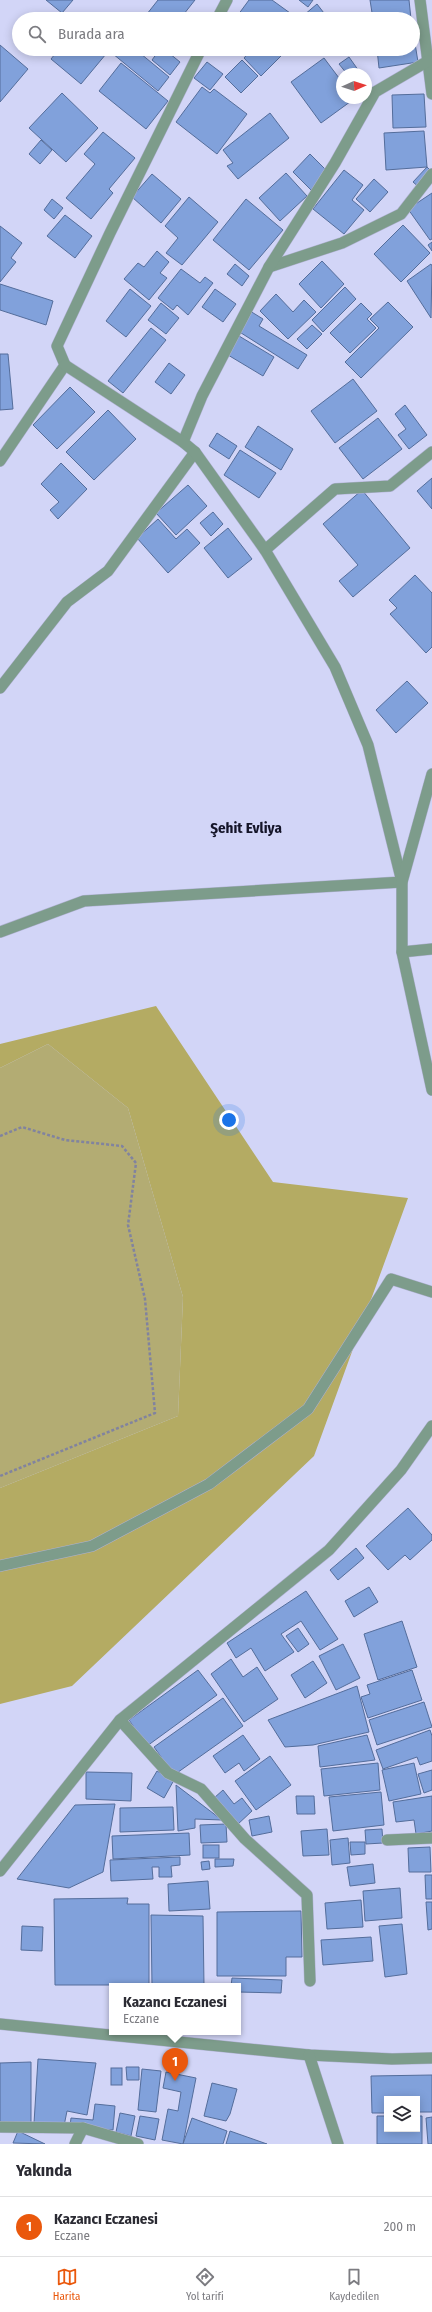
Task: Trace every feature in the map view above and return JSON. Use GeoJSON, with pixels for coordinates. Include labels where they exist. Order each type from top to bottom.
{"type":"FeatureCollection","features":[{"type":"Feature","properties":{"kind":"street"},"geometry":{"type":"LineString","coordinates":[[221,12],[227,0]]}},
{"type":"Feature","properties":{"kind":"street"},"geometry":{"type":"LineString","coordinates":[[420,0],[432,94]]}},
{"type":"Feature","properties":{"kind":"street"},"geometry":{"type":"LineString","coordinates":[[198,56],[113,227],[57,346],[65,365],[183,442],[195,452],[265,550],[335,667],[368,745],[402,882],[402,952],[432,1090]]}},
{"type":"Feature","properties":{"kind":"street"},"geometry":{"type":"LineString","coordinates":[[183,442],[202,396],[270,267],[335,163],[375,92],[428,61]]}},
{"type":"Feature","properties":{"kind":"street"},"geometry":{"type":"LineString","coordinates":[[270,267],[342,242],[402,214],[432,174]]}},
{"type":"Feature","properties":{"kind":"street"},"geometry":{"type":"LineString","coordinates":[[0,461],[65,365]]}},
{"type":"Feature","properties":{"kind":"street"},"geometry":{"type":"LineString","coordinates":[[0,688],[67,602],[108,571],[195,452]]}},
{"type":"Feature","properties":{"kind":"street"},"geometry":{"type":"LineString","coordinates":[[265,550],[336,489],[390,486],[432,452]]}},
{"type":"Feature","properties":{"kind":"street"},"geometry":{"type":"LineString","coordinates":[[402,882],[432,774]]}},
{"type":"Feature","properties":{"kind":"street"},"geometry":{"type":"LineString","coordinates":[[0,932],[84,901],[402,882]]}},
{"type":"Feature","properties":{"kind":"street"},"geometry":{"type":"LineString","coordinates":[[402,952],[432,949]]}},
{"type":"Feature","properties":{"kind":"street"},"geometry":{"type":"LineString","coordinates":[[0,1566],[92,1546],[209,1484],[308,1409],[391,1279],[432,1292]]}},
{"type":"Feature","properties":{"kind":"street"},"geometry":{"type":"LineString","coordinates":[[0,1871],[120,1720],[329,1550],[401,1470],[432,1426]]}},
{"type":"Feature","properties":{"kind":"street"},"geometry":{"type":"LineString","coordinates":[[120,1720],[168,1773],[201,1789],[245,1839],[307,1895],[310,1981]]}},
{"type":"Feature","properties":{"kind":"street"},"geometry":{"type":"LineString","coordinates":[[387,1840],[432,1838]]}},
{"type":"Feature","properties":{"kind":"street"},"geometry":{"type":"LineString","coordinates":[[0,2024],[109,2035]]}},
{"type":"Feature","properties":{"kind":"street"},"geometry":{"type":"LineString","coordinates":[[110,2035],[309,2055],[392,2059],[432,2058]]}},
{"type":"Feature","properties":{"kind":"street"},"geometry":{"type":"LineString","coordinates":[[309,2055],[338,2144]]}},
{"type":"Feature","properties":{"kind":"street"},"geometry":{"type":"LineString","coordinates":[[0,2127],[83,2128],[138,2144]]}},
{"type":"Feature","properties":{"kind":"street"},"geometry":{"type":"LineString","coordinates":[[75,2144],[83,2128]]}},
{"type":"Feature","properties":{"kind":"path"},"geometry":{"type":"LineString","coordinates":[[0,1136],[22,1127],[65,1140],[122,1146],[136,1163],[128,1225],[145,1300],[155,1413],[0,1476]]}},
{"type":"Feature","properties":{"kind":"shaded area"},"geometry":{"type":"Polygon","coordinates":[[[156,1006],[273,1182],[408,1198],[314,1456],[72,1686],[0,1704],[0,1488],[178,1416],[183,1297],[128,1108],[48,1044],[0,1068],[0,1044],[156,1006]]]}},
{"type":"Feature","properties":{"kind":"shaded area"},"geometry":{"type":"Polygon","coordinates":[[[48,1044],[128,1108],[183,1297],[178,1416],[0,1488],[0,1068],[48,1044]]]}},
{"type":"Feature","properties":{"kind":"building"},"geometry":{"type":"Polygon","coordinates":[[[46,0],[73,0],[63,12],[61,12],[46,0]]]}},
{"type":"Feature","properties":{"kind":"building"},"geometry":{"type":"Polygon","coordinates":[[[158,0],[195,0],[186,12],[149,12],[158,0]]]}},
{"type":"Feature","properties":{"kind":"building"},"geometry":{"type":"Polygon","coordinates":[[[249,0],[272,0],[289,12],[240,12],[249,0]]]}},
{"type":"Feature","properties":{"kind":"building"},"geometry":{"type":"Polygon","coordinates":[[[299,0],[313,0],[308,7],[299,0]]]}},
{"type":"Feature","properties":{"kind":"building"},"geometry":{"type":"Polygon","coordinates":[[[370,0],[409,0],[410,12],[372,12],[370,0]]]}},
{"type":"Feature","properties":{"kind":"building"},"geometry":{"type":"Polygon","coordinates":[[[317,4],[323,12],[308,12],[317,4]]]}},
{"type":"Feature","properties":{"kind":"building"},"geometry":{"type":"Polygon","coordinates":[[[0,45],[28,69],[0,102],[0,45]]]}},
{"type":"Feature","properties":{"kind":"building"},"geometry":{"type":"Polygon","coordinates":[[[53,56],[104,56],[81,84],[51,59],[53,56]]]}},
{"type":"Feature","properties":{"kind":"building"},"geometry":{"type":"Polygon","coordinates":[[[116,56],[144,56],[169,77],[158,91],[116,56]]]}},
{"type":"Feature","properties":{"kind":"building"},"geometry":{"type":"Polygon","coordinates":[[[155,56],[173,56],[180,62],[170,75],[152,60],[155,56]]]}},
{"type":"Feature","properties":{"kind":"building"},"geometry":{"type":"Polygon","coordinates":[[[246,56],[281,56],[261,76],[244,58],[246,56]]]}},
{"type":"Feature","properties":{"kind":"building"},"geometry":{"type":"Polygon","coordinates":[[[378,56],[417,56],[418,62],[379,68],[378,56]]]}},
{"type":"Feature","properties":{"kind":"building"},"geometry":{"type":"Polygon","coordinates":[[[349,57],[357,68],[342,68],[339,64],[349,57]]]}},
{"type":"Feature","properties":{"kind":"building"},"geometry":{"type":"Polygon","coordinates":[[[324,58],[336,74],[336,104],[347,104],[321,123],[291,82],[324,58]]]}},
{"type":"Feature","properties":{"kind":"building"},"geometry":{"type":"Polygon","coordinates":[[[242,60],[258,76],[241,93],[225,77],[242,60]]]}},
{"type":"Feature","properties":{"kind":"building"},"geometry":{"type":"Polygon","coordinates":[[[207,62],[223,74],[210,90],[194,78],[207,62]]]}},
{"type":"Feature","properties":{"kind":"building"},"geometry":{"type":"Polygon","coordinates":[[[121,63],[168,101],[146,129],[99,91],[121,63]]]}},
{"type":"Feature","properties":{"kind":"building"},"geometry":{"type":"Polygon","coordinates":[[[202,87],[210,93],[214,89],[247,114],[217,154],[176,122],[202,87]]]}},
{"type":"Feature","properties":{"kind":"building"},"geometry":{"type":"Polygon","coordinates":[[[62,93],[98,128],[66,162],[29,128],[62,93]]]}},
{"type":"Feature","properties":{"kind":"building"},"geometry":{"type":"Polygon","coordinates":[[[424,94],[426,127],[393,128],[392,95],[424,94]]]}},
{"type":"Feature","properties":{"kind":"building"},"geometry":{"type":"Polygon","coordinates":[[[270,113],[289,138],[238,179],[227,166],[233,163],[223,150],[270,113]]]}},
{"type":"Feature","properties":{"kind":"building"},"geometry":{"type":"Polygon","coordinates":[[[424,131],[427,167],[386,170],[384,133],[424,131]]]}},
{"type":"Feature","properties":{"kind":"building"},"geometry":{"type":"Polygon","coordinates":[[[103,132],[135,158],[109,189],[113,193],[91,219],[66,198],[95,164],[84,154],[103,132]]]}},
{"type":"Feature","properties":{"kind":"building"},"geometry":{"type":"Polygon","coordinates":[[[41,140],[52,150],[40,164],[29,154],[41,140]]]}},
{"type":"Feature","properties":{"kind":"building"},"geometry":{"type":"Polygon","coordinates":[[[310,154],[328,172],[311,190],[293,172],[310,154]]]}},
{"type":"Feature","properties":{"kind":"building"},"geometry":{"type":"Polygon","coordinates":[[[427,167],[432,172],[420,188],[413,182],[427,167]]]}},
{"type":"Feature","properties":{"kind":"building"},"geometry":{"type":"Polygon","coordinates":[[[344,170],[363,185],[352,200],[364,210],[344,234],[313,209],[344,170]]]}},
{"type":"Feature","properties":{"kind":"building"},"geometry":{"type":"Polygon","coordinates":[[[286,173],[307,196],[280,221],[259,198],[286,173]]]}},
{"type":"Feature","properties":{"kind":"building"},"geometry":{"type":"Polygon","coordinates":[[[152,174],[181,199],[161,223],[132,197],[152,174]]]}},
{"type":"Feature","properties":{"kind":"building"},"geometry":{"type":"Polygon","coordinates":[[[374,179],[388,192],[370,212],[356,199],[374,179]]]}},
{"type":"Feature","properties":{"kind":"building"},"geometry":{"type":"Polygon","coordinates":[[[432,193],[432,239],[430,240],[408,209],[432,193]]]}},
{"type":"Feature","properties":{"kind":"building"},"geometry":{"type":"Polygon","coordinates":[[[189,197],[218,222],[182,265],[166,253],[178,238],[165,226],[189,197]]]}},
{"type":"Feature","properties":{"kind":"building"},"geometry":{"type":"Polygon","coordinates":[[[52,199],[63,208],[54,219],[44,210],[52,199]]]}},
{"type":"Feature","properties":{"kind":"building"},"geometry":{"type":"Polygon","coordinates":[[[246,199],[283,230],[249,270],[213,240],[246,199]]]}},
{"type":"Feature","properties":{"kind":"building"},"geometry":{"type":"Polygon","coordinates":[[[65,215],[92,236],[75,258],[47,236],[65,215]]]}},
{"type":"Feature","properties":{"kind":"building"},"geometry":{"type":"Polygon","coordinates":[[[403,225],[430,253],[401,282],[374,254],[403,225]]]}},
{"type":"Feature","properties":{"kind":"building"},"geometry":{"type":"Polygon","coordinates":[[[0,226],[22,243],[11,258],[16,262],[0,282],[0,226]]]}},
{"type":"Feature","properties":{"kind":"building"},"geometry":{"type":"Polygon","coordinates":[[[432,242],[432,251],[428,245],[432,242]]]}},
{"type":"Feature","properties":{"kind":"building"},"geometry":{"type":"Polygon","coordinates":[[[157,251],[169,262],[160,273],[167,278],[149,300],[124,279],[138,263],[144,267],[157,251]]]}},
{"type":"Feature","properties":{"kind":"building"},"geometry":{"type":"Polygon","coordinates":[[[322,261],[344,284],[321,308],[299,284],[322,261]]]}},
{"type":"Feature","properties":{"kind":"building"},"geometry":{"type":"Polygon","coordinates":[[[235,264],[249,276],[242,286],[227,274],[235,264]]]}},
{"type":"Feature","properties":{"kind":"building"},"geometry":{"type":"Polygon","coordinates":[[[431,264],[432,266],[431,318],[407,281],[431,264]]]}},
{"type":"Feature","properties":{"kind":"building"},"geometry":{"type":"Polygon","coordinates":[[[181,269],[200,283],[205,277],[213,283],[188,315],[177,305],[173,310],[158,298],[181,269]]]}},
{"type":"Feature","properties":{"kind":"building"},"geometry":{"type":"Polygon","coordinates":[[[0,284],[53,301],[46,325],[0,310],[0,284]]]}},
{"type":"Feature","properties":{"kind":"building"},"geometry":{"type":"Polygon","coordinates":[[[345,287],[356,299],[323,332],[312,320],[345,287]]]}},
{"type":"Feature","properties":{"kind":"building"},"geometry":{"type":"Polygon","coordinates":[[[130,289],[151,306],[126,337],[106,321],[130,289]]]}},
{"type":"Feature","properties":{"kind":"building"},"geometry":{"type":"Polygon","coordinates":[[[215,289],[236,304],[223,322],[202,307],[215,289]]]}},
{"type":"Feature","properties":{"kind":"building"},"geometry":{"type":"Polygon","coordinates":[[[276,294],[293,312],[304,300],[316,312],[288,339],[260,311],[276,294]]]}},
{"type":"Feature","properties":{"kind":"building"},"geometry":{"type":"Polygon","coordinates":[[[388,302],[413,327],[361,378],[345,362],[379,328],[370,319],[388,302]]]}},
{"type":"Feature","properties":{"kind":"building"},"geometry":{"type":"Polygon","coordinates":[[[161,303],[179,318],[166,334],[148,320],[161,303]]]}},
{"type":"Feature","properties":{"kind":"building"},"geometry":{"type":"Polygon","coordinates":[[[361,303],[372,314],[367,319],[376,328],[350,353],[330,333],[361,303]]]}},
{"type":"Feature","properties":{"kind":"building"},"geometry":{"type":"Polygon","coordinates":[[[250,311],[263,319],[259,326],[307,355],[298,369],[238,331],[250,311]]]}},
{"type":"Feature","properties":{"kind":"building"},"geometry":{"type":"Polygon","coordinates":[[[312,325],[322,334],[307,349],[297,339],[312,325]]]}},
{"type":"Feature","properties":{"kind":"building"},"geometry":{"type":"Polygon","coordinates":[[[151,328],[166,340],[123,393],[108,381],[151,328]]]}},
{"type":"Feature","properties":{"kind":"building"},"geometry":{"type":"Polygon","coordinates":[[[239,336],[274,357],[263,376],[228,355],[239,336]]]}},
{"type":"Feature","properties":{"kind":"building"},"geometry":{"type":"Polygon","coordinates":[[[0,354],[8,354],[13,409],[0,410],[0,354]]]}},
{"type":"Feature","properties":{"kind":"building"},"geometry":{"type":"Polygon","coordinates":[[[169,363],[185,375],[171,394],[155,382],[169,363]]]}},
{"type":"Feature","properties":{"kind":"building"},"geometry":{"type":"Polygon","coordinates":[[[353,379],[377,411],[335,443],[311,411],[353,379]]]}},
{"type":"Feature","properties":{"kind":"building"},"geometry":{"type":"Polygon","coordinates":[[[70,387],[95,412],[57,449],[33,425],[70,387]]]}},
{"type":"Feature","properties":{"kind":"building"},"geometry":{"type":"Polygon","coordinates":[[[405,405],[427,435],[409,449],[398,435],[406,429],[395,414],[405,405]]]}},
{"type":"Feature","properties":{"kind":"building"},"geometry":{"type":"Polygon","coordinates":[[[108,410],[136,439],[94,480],[66,452],[108,410]]]}},
{"type":"Feature","properties":{"kind":"building"},"geometry":{"type":"Polygon","coordinates":[[[378,418],[402,449],[363,479],[339,448],[378,418]]]}},
{"type":"Feature","properties":{"kind":"building"},"geometry":{"type":"Polygon","coordinates":[[[258,426],[293,449],[281,470],[245,447],[258,426]]]}},
{"type":"Feature","properties":{"kind":"building"},"geometry":{"type":"Polygon","coordinates":[[[217,433],[237,446],[229,459],[209,446],[217,433]]]}},
{"type":"Feature","properties":{"kind":"building"},"geometry":{"type":"Polygon","coordinates":[[[240,450],[276,473],[259,498],[224,475],[240,450]]]}},
{"type":"Feature","properties":{"kind":"building"},"geometry":{"type":"Polygon","coordinates":[[[61,463],[87,489],[58,519],[50,510],[59,502],[41,484],[61,463]]]}},
{"type":"Feature","properties":{"kind":"building"},"geometry":{"type":"Polygon","coordinates":[[[432,478],[432,509],[417,491],[432,478]]]}},
{"type":"Feature","properties":{"kind":"building"},"geometry":{"type":"Polygon","coordinates":[[[188,485],[207,506],[176,535],[156,513],[188,485]]]}},
{"type":"Feature","properties":{"kind":"building"},"geometry":{"type":"Polygon","coordinates":[[[362,490],[410,548],[353,597],[339,581],[358,565],[323,524],[362,490]]]}},
{"type":"Feature","properties":{"kind":"building"},"geometry":{"type":"Polygon","coordinates":[[[213,512],[223,524],[211,536],[200,523],[213,512]]]}},
{"type":"Feature","properties":{"kind":"building"},"geometry":{"type":"Polygon","coordinates":[[[158,519],[176,539],[187,529],[200,543],[168,573],[137,538],[158,519]]]}},
{"type":"Feature","properties":{"kind":"building"},"geometry":{"type":"Polygon","coordinates":[[[228,528],[252,559],[228,578],[204,548],[228,528]]]}},
{"type":"Feature","properties":{"kind":"building"},"geometry":{"type":"Polygon","coordinates":[[[415,575],[432,593],[432,647],[426,653],[390,614],[397,608],[389,600],[415,575]]]}},
{"type":"Feature","properties":{"kind":"building"},"geometry":{"type":"Polygon","coordinates":[[[407,681],[428,703],[396,733],[376,710],[407,681]]]}},
{"type":"Feature","properties":{"kind":"building"},"geometry":{"type":"Polygon","coordinates":[[[408,1508],[432,1535],[432,1540],[410,1560],[405,1555],[388,1570],[366,1546],[408,1508]]]}},
{"type":"Feature","properties":{"kind":"building"},"geometry":{"type":"Polygon","coordinates":[[[356,1548],[364,1558],[338,1580],[330,1570],[356,1548]]]}},
{"type":"Feature","properties":{"kind":"building"},"geometry":{"type":"Polygon","coordinates":[[[369,1587],[378,1602],[354,1617],[345,1601],[369,1587]]]}},
{"type":"Feature","properties":{"kind":"building"},"geometry":{"type":"Polygon","coordinates":[[[306,1591],[338,1639],[320,1650],[301,1621],[281,1634],[294,1652],[265,1671],[251,1648],[236,1658],[227,1643],[306,1591]]]}},
{"type":"Feature","properties":{"kind":"building"},"geometry":{"type":"Polygon","coordinates":[[[402,1621],[417,1667],[378,1680],[364,1634],[402,1621]]]}},
{"type":"Feature","properties":{"kind":"building"},"geometry":{"type":"Polygon","coordinates":[[[298,1628],[309,1644],[298,1652],[286,1636],[298,1628]]]}},
{"type":"Feature","properties":{"kind":"building"},"geometry":{"type":"Polygon","coordinates":[[[343,1644],[360,1678],[336,1690],[319,1656],[343,1644]]]}},
{"type":"Feature","properties":{"kind":"building"},"geometry":{"type":"Polygon","coordinates":[[[231,1659],[243,1677],[257,1667],[278,1699],[244,1722],[211,1674],[231,1659]]]}},
{"type":"Feature","properties":{"kind":"building"},"geometry":{"type":"Polygon","coordinates":[[[313,1661],[327,1683],[305,1698],[291,1675],[313,1661]]]}},
{"type":"Feature","properties":{"kind":"building"},"geometry":{"type":"Polygon","coordinates":[[[198,1670],[217,1695],[147,1746],[129,1720],[198,1670]]]}},
{"type":"Feature","properties":{"kind":"building"},"geometry":{"type":"Polygon","coordinates":[[[412,1670],[422,1700],[368,1718],[361,1697],[370,1694],[367,1685],[412,1670]]]}},
{"type":"Feature","properties":{"kind":"building"},"geometry":{"type":"Polygon","coordinates":[[[357,1686],[369,1732],[313,1745],[285,1747],[268,1720],[357,1686]]]}},
{"type":"Feature","properties":{"kind":"building"},"geometry":{"type":"Polygon","coordinates":[[[223,1698],[243,1726],[174,1775],[154,1747],[223,1698]]]}},
{"type":"Feature","properties":{"kind":"building"},"geometry":{"type":"Polygon","coordinates":[[[424,1702],[432,1727],[377,1745],[369,1720],[424,1702]]]}},
{"type":"Feature","properties":{"kind":"building"},"geometry":{"type":"Polygon","coordinates":[[[430,1730],[432,1736],[432,1761],[420,1765],[417,1757],[383,1769],[376,1750],[430,1730]]]}},
{"type":"Feature","properties":{"kind":"building"},"geometry":{"type":"Polygon","coordinates":[[[243,1735],[260,1759],[244,1771],[239,1763],[225,1773],[213,1756],[243,1735]]]}},
{"type":"Feature","properties":{"kind":"building"},"geometry":{"type":"Polygon","coordinates":[[[367,1735],[375,1760],[320,1767],[318,1746],[367,1735]]]}},
{"type":"Feature","properties":{"kind":"building"},"geometry":{"type":"Polygon","coordinates":[[[270,1756],[291,1785],[256,1810],[235,1781],[270,1756]]]}},
{"type":"Feature","properties":{"kind":"building"},"geometry":{"type":"Polygon","coordinates":[[[378,1763],[380,1790],[324,1796],[321,1769],[378,1763]]]}},
{"type":"Feature","properties":{"kind":"building"},"geometry":{"type":"Polygon","coordinates":[[[414,1763],[421,1794],[389,1801],[382,1770],[414,1763]]]}},
{"type":"Feature","properties":{"kind":"building"},"geometry":{"type":"Polygon","coordinates":[[[432,1770],[432,1790],[424,1793],[418,1774],[432,1770]]]}},
{"type":"Feature","properties":{"kind":"building"},"geometry":{"type":"Polygon","coordinates":[[[157,1771],[174,1780],[164,1798],[147,1788],[157,1771]]]}},
{"type":"Feature","properties":{"kind":"building"},"geometry":{"type":"Polygon","coordinates":[[[86,1772],[132,1773],[131,1801],[86,1799],[86,1772]]]}},
{"type":"Feature","properties":{"kind":"building"},"geometry":{"type":"Polygon","coordinates":[[[176,1785],[222,1820],[195,1819],[195,1828],[178,1831],[176,1785]]]}},
{"type":"Feature","properties":{"kind":"building"},"geometry":{"type":"Polygon","coordinates":[[[223,1790],[234,1804],[242,1798],[252,1811],[237,1825],[214,1798],[223,1790]]]}},
{"type":"Feature","properties":{"kind":"building"},"geometry":{"type":"Polygon","coordinates":[[[381,1792],[384,1825],[333,1831],[329,1797],[381,1792]]]}},
{"type":"Feature","properties":{"kind":"building"},"geometry":{"type":"Polygon","coordinates":[[[296,1796],[314,1796],[315,1814],[297,1814],[296,1796]]]}},
{"type":"Feature","properties":{"kind":"building"},"geometry":{"type":"Polygon","coordinates":[[[432,1796],[432,1831],[416,1834],[414,1820],[396,1822],[393,1802],[432,1796]]]}},
{"type":"Feature","properties":{"kind":"building"},"geometry":{"type":"Polygon","coordinates":[[[115,1804],[103,1872],[69,1888],[17,1879],[75,1805],[115,1804]]]}},
{"type":"Feature","properties":{"kind":"building"},"geometry":{"type":"Polygon","coordinates":[[[173,1807],[174,1830],[120,1832],[120,1808],[173,1807]]]}},
{"type":"Feature","properties":{"kind":"building"},"geometry":{"type":"Polygon","coordinates":[[[269,1816],[272,1832],[252,1836],[249,1820],[269,1816]]]}},
{"type":"Feature","properties":{"kind":"building"},"geometry":{"type":"Polygon","coordinates":[[[226,1824],[227,1842],[201,1843],[200,1825],[226,1824]]]}},
{"type":"Feature","properties":{"kind":"building"},"geometry":{"type":"Polygon","coordinates":[[[327,1829],[329,1855],[303,1856],[301,1831],[327,1829]]]}},
{"type":"Feature","properties":{"kind":"building"},"geometry":{"type":"Polygon","coordinates":[[[382,1829],[383,1843],[366,1844],[365,1830],[382,1829]]]}},
{"type":"Feature","properties":{"kind":"building"},"geometry":{"type":"Polygon","coordinates":[[[189,1833],[190,1855],[113,1859],[112,1836],[189,1833]]]}},
{"type":"Feature","properties":{"kind":"building"},"geometry":{"type":"Polygon","coordinates":[[[348,1838],[350,1863],[332,1865],[330,1840],[348,1838]]]}},
{"type":"Feature","properties":{"kind":"building"},"geometry":{"type":"Polygon","coordinates":[[[350,1842],[365,1842],[365,1854],[351,1855],[350,1842]]]}},
{"type":"Feature","properties":{"kind":"building"},"geometry":{"type":"Polygon","coordinates":[[[203,1845],[219,1845],[219,1858],[203,1858],[203,1845]]]}},
{"type":"Feature","properties":{"kind":"building"},"geometry":{"type":"Polygon","coordinates":[[[430,1847],[431,1872],[409,1872],[408,1848],[430,1847]]]}},
{"type":"Feature","properties":{"kind":"building"},"geometry":{"type":"Polygon","coordinates":[[[180,1857],[180,1865],[171,1866],[172,1877],[159,1877],[159,1867],[152,1867],[153,1879],[111,1881],[110,1860],[180,1857]]]}},
{"type":"Feature","properties":{"kind":"building"},"geometry":{"type":"Polygon","coordinates":[[[215,1859],[234,1859],[233,1866],[215,1867],[215,1859]]]}},
{"type":"Feature","properties":{"kind":"building"},"geometry":{"type":"Polygon","coordinates":[[[209,1861],[210,1869],[202,1870],[201,1862],[209,1861]]]}},
{"type":"Feature","properties":{"kind":"building"},"geometry":{"type":"Polygon","coordinates":[[[373,1864],[375,1883],[350,1886],[347,1867],[373,1864]]]}},
{"type":"Feature","properties":{"kind":"building"},"geometry":{"type":"Polygon","coordinates":[[[425,1875],[432,1875],[432,1899],[426,1899],[425,1875]]]}},
{"type":"Feature","properties":{"kind":"building"},"geometry":{"type":"Polygon","coordinates":[[[208,1881],[210,1909],[169,1911],[168,1884],[208,1881]]]}},
{"type":"Feature","properties":{"kind":"building"},"geometry":{"type":"Polygon","coordinates":[[[400,1888],[402,1918],[365,1921],[363,1891],[400,1888]]]}},
{"type":"Feature","properties":{"kind":"building"},"geometry":{"type":"Polygon","coordinates":[[[128,1898],[127,1904],[149,1904],[149,1983],[55,1985],[54,1899],[128,1898]]]}},
{"type":"Feature","properties":{"kind":"building"},"geometry":{"type":"Polygon","coordinates":[[[361,1900],[363,1927],[327,1929],[325,1903],[361,1900]]]}},
{"type":"Feature","properties":{"kind":"building"},"geometry":{"type":"Polygon","coordinates":[[[426,1902],[432,1902],[432,1929],[428,1930],[426,1902]]]}},
{"type":"Feature","properties":{"kind":"building"},"geometry":{"type":"Polygon","coordinates":[[[301,1911],[302,1957],[286,1957],[286,1976],[217,1976],[217,1912],[301,1911]]]}},
{"type":"Feature","properties":{"kind":"building"},"geometry":{"type":"Polygon","coordinates":[[[151,1915],[203,1916],[204,1983],[152,1983],[151,1915]]]}},
{"type":"Feature","properties":{"kind":"building"},"geometry":{"type":"Polygon","coordinates":[[[402,1924],[407,1974],[385,1977],[379,1926],[402,1924]]]}},
{"type":"Feature","properties":{"kind":"building"},"geometry":{"type":"Polygon","coordinates":[[[22,1926],[43,1927],[42,1951],[21,1950],[22,1926]]]}},
{"type":"Feature","properties":{"kind":"building"},"geometry":{"type":"Polygon","coordinates":[[[371,1937],[373,1961],[323,1965],[321,1940],[371,1937]]]}},
{"type":"Feature","properties":{"kind":"building"},"geometry":{"type":"Polygon","coordinates":[[[232,1978],[282,1980],[281,1993],[241,1992],[241,1983],[231,1983],[232,1978]]]}},
{"type":"Feature","properties":{"kind":"building"},"geometry":{"type":"Polygon","coordinates":[[[38,2059],[96,2063],[87,2115],[67,2111],[64,2126],[34,2123],[38,2059]]]}},
{"type":"Feature","properties":{"kind":"building"},"geometry":{"type":"Polygon","coordinates":[[[31,2062],[31,2124],[0,2124],[0,2063],[31,2062]]]}},
{"type":"Feature","properties":{"kind":"building"},"geometry":{"type":"Polygon","coordinates":[[[126,2067],[139,2067],[139,2080],[127,2080],[126,2067]]]}},
{"type":"Feature","properties":{"kind":"building"},"geometry":{"type":"Polygon","coordinates":[[[111,2068],[122,2068],[122,2085],[111,2085],[111,2068]]]}},
{"type":"Feature","properties":{"kind":"building"},"geometry":{"type":"Polygon","coordinates":[[[142,2069],[161,2071],[156,2112],[138,2110],[142,2069]]]}},
{"type":"Feature","properties":{"kind":"building"},"geometry":{"type":"Polygon","coordinates":[[[166,2072],[196,2078],[183,2144],[162,2140],[168,2109],[178,2111],[181,2092],[163,2088],[166,2072]]]}},
{"type":"Feature","properties":{"kind":"building"},"geometry":{"type":"Polygon","coordinates":[[[432,2075],[432,2112],[420,2112],[420,2096],[384,2096],[384,2113],[372,2113],[371,2076],[432,2075]]]}},
{"type":"Feature","properties":{"kind":"building"},"geometry":{"type":"Polygon","coordinates":[[[212,2083],[237,2089],[230,2114],[226,2121],[204,2116],[212,2083]]]}},
{"type":"Feature","properties":{"kind":"building"},"geometry":{"type":"Polygon","coordinates":[[[95,2104],[115,2106],[113,2130],[70,2126],[71,2118],[93,2120],[95,2104]]]}},
{"type":"Feature","properties":{"kind":"building"},"geometry":{"type":"Polygon","coordinates":[[[120,2113],[135,2116],[131,2136],[116,2132],[120,2113]]]}},
{"type":"Feature","properties":{"kind":"building"},"geometry":{"type":"Polygon","coordinates":[[[140,2116],[159,2119],[155,2140],[136,2136],[140,2116]]]}},
{"type":"Feature","properties":{"kind":"building"},"geometry":{"type":"Polygon","coordinates":[[[377,2116],[384,2116],[384,2132],[420,2132],[420,2116],[422,2116],[422,2144],[377,2144],[377,2116]]]}},
{"type":"Feature","properties":{"kind":"building"},"geometry":{"type":"Polygon","coordinates":[[[432,2117],[432,2144],[428,2144],[426,2118],[432,2117]]]}},
{"type":"Feature","properties":{"kind":"building"},"geometry":{"type":"Polygon","coordinates":[[[192,2118],[227,2131],[223,2144],[183,2144],[192,2118]]]}},
{"type":"Feature","properties":{"kind":"building"},"geometry":{"type":"Polygon","coordinates":[[[18,2131],[45,2144],[13,2143],[18,2131]]]}},
{"type":"Feature","properties":{"kind":"building"},"geometry":{"type":"Polygon","coordinates":[[[230,2131],[267,2144],[226,2144],[230,2131]]]}},
{"type":"Feature","properties":{"kind":"place","name":"Kazancı Eczanesi"},"geometry":{"type":"Point","coordinates":[175,2081]}},
{"type":"Feature","properties":{"kind":"district","name":"Şehit Evliya"},"geometry":{"type":"Point","coordinates":[246,828]}}]}
